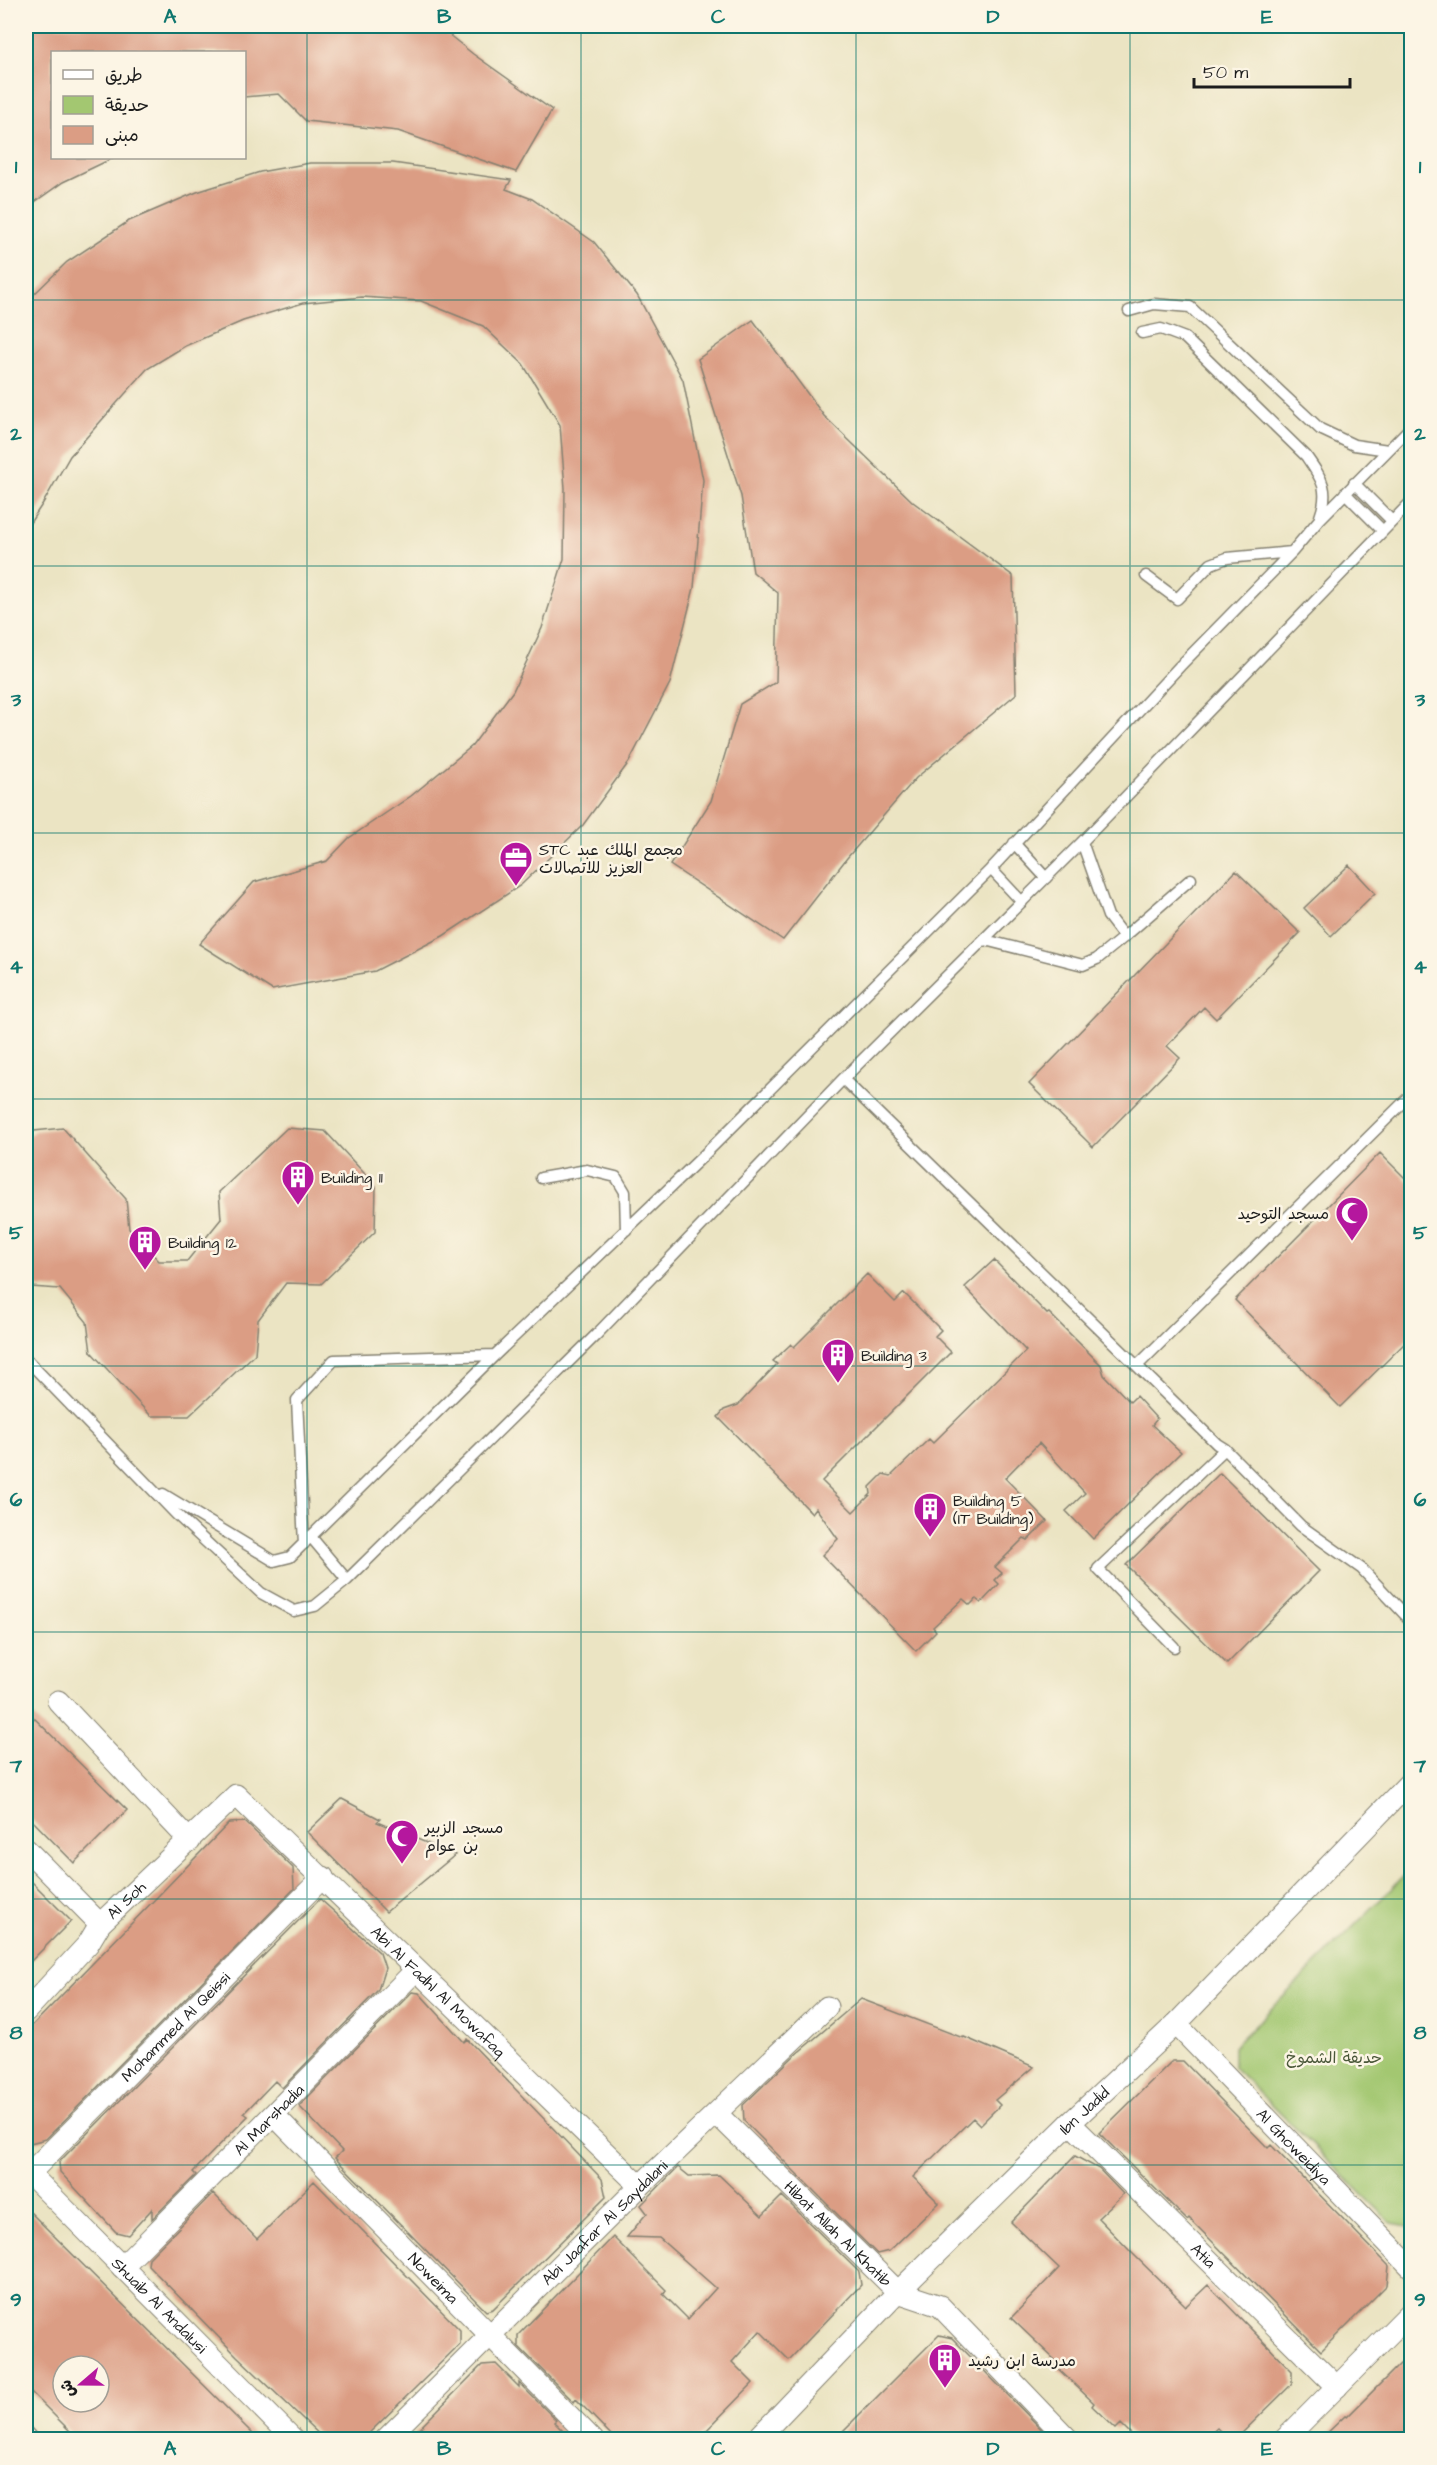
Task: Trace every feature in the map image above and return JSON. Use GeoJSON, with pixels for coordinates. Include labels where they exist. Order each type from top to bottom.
{"type":"FeatureCollection","features":[{"type":"Feature","properties":{"kind":"street"},"geometry":{"type":"LineString","coordinates":[[58,1701],[190,1841]]}},
{"type":"Feature","properties":{"kind":"street","name":"Ibn Jadid"},"geometry":{"type":"LineString","coordinates":[[756,2439],[898,2292],[1070,2123],[1176,2024],[1412,1780]]}},
{"type":"Feature","properties":{"kind":"street","name":"Al Soh"},"geometry":{"type":"LineString","coordinates":[[26,2011],[88,1944],[100,1923],[190,1841],[236,1795]]}},
{"type":"Feature","properties":{"kind":"street","name":"Abi Al Fadhl Al Mowafaq"},"geometry":{"type":"LineString","coordinates":[[236,1795],[323,1877],[415,1971],[640,2186]]}},
{"type":"Feature","properties":{"kind":"street"},"geometry":{"type":"LineString","coordinates":[[26,1849],[100,1923]]}},
{"type":"Feature","properties":{"kind":"street","name":"Mohammed Al Qeissi"},"geometry":{"type":"LineString","coordinates":[[27,2174],[323,1877]]}},
{"type":"Feature","properties":{"kind":"street","name":"Al Marshadia"},"geometry":{"type":"LineString","coordinates":[[122,2267],[415,1971]]}},
{"type":"Feature","properties":{"kind":"street","name":"Abi Jaafar Al Saydalani"},"geometry":{"type":"LineString","coordinates":[[385,2439],[640,2186],[827,2007]]}},
{"type":"Feature","properties":{"kind":"street","name":"Al Ghoweidiya"},"geometry":{"type":"LineString","coordinates":[[1176,2024],[1412,2268]]}},
{"type":"Feature","properties":{"kind":"street","name":"Hibat Allah Al Khatib"},"geometry":{"type":"LineString","coordinates":[[717,2114],[898,2292],[940,2306],[1069,2439]]}},
{"type":"Feature","properties":{"kind":"street","name":"Noweima"},"geometry":{"type":"LineString","coordinates":[[274,2115],[593,2439]]}},
{"type":"Feature","properties":{"kind":"street","name":"Atia"},"geometry":{"type":"LineString","coordinates":[[1070,2123],[1337,2387]]}},
{"type":"Feature","properties":{"kind":"street","name":"Shuaib Al Andalusi"},"geometry":{"type":"LineString","coordinates":[[27,2174],[294,2439]]}},
{"type":"Feature","properties":{"kind":"street"},"geometry":{"type":"LineString","coordinates":[[1284,2439],[1412,2311]]}},
{"type":"Feature","properties":{"kind":"lane"},"geometry":{"type":"LineString","coordinates":[[1129,311],[1154,304],[1191,307],[1320,429],[1354,445],[1388,450]]}},
{"type":"Feature","properties":{"kind":"lane"},"geometry":{"type":"LineString","coordinates":[[1142,333],[1161,329],[1185,338],[1306,456],[1320,476],[1326,499],[1319,520]]}},
{"type":"Feature","properties":{"kind":"lane"},"geometry":{"type":"LineString","coordinates":[[147,1484],[274,1561],[290,1557],[626,1230],[991,869],[1180,666],[1292,552],[1354,483],[1412,426]]}},
{"type":"Feature","properties":{"kind":"lane"},"geometry":{"type":"LineString","coordinates":[[1354,483],[1392,521]]}},
{"type":"Feature","properties":{"kind":"lane"},"geometry":{"type":"LineString","coordinates":[[1345,493],[1383,531]]}},
{"type":"Feature","properties":{"kind":"lane"},"geometry":{"type":"LineString","coordinates":[[26,1359],[176,1514],[261,1593],[294,1611],[315,1606],[347,1580],[596,1335],[843,1079],[1082,842],[1412,501]]}},
{"type":"Feature","properties":{"kind":"lane"},"geometry":{"type":"LineString","coordinates":[[1146,576],[1178,599],[1211,564],[1227,558],[1292,552]]}},
{"type":"Feature","properties":{"kind":"lane"},"geometry":{"type":"LineString","coordinates":[[1082,842],[1108,916],[1124,936]]}},
{"type":"Feature","properties":{"kind":"lane"},"geometry":{"type":"LineString","coordinates":[[1014,843],[1046,878]]}},
{"type":"Feature","properties":{"kind":"lane"},"geometry":{"type":"LineString","coordinates":[[991,869],[1022,902]]}},
{"type":"Feature","properties":{"kind":"lane"},"geometry":{"type":"LineString","coordinates":[[985,940],[1083,965],[1097,959],[1191,879]]}},
{"type":"Feature","properties":{"kind":"lane"},"geometry":{"type":"LineString","coordinates":[[843,1079],[1217,1444],[1225,1449],[1301,1526],[1362,1569],[1412,1622]]}},
{"type":"Feature","properties":{"kind":"lane"},"geometry":{"type":"LineString","coordinates":[[1138,1365],[1412,1094]]}},
{"type":"Feature","properties":{"kind":"lane"},"geometry":{"type":"LineString","coordinates":[[541,1178],[587,1170],[616,1177],[625,1192],[626,1230]]}},
{"type":"Feature","properties":{"kind":"lane"},"geometry":{"type":"LineString","coordinates":[[347,1580],[308,1540],[297,1400],[334,1360],[495,1355]]}},
{"type":"Feature","properties":{"kind":"lane"},"geometry":{"type":"LineString","coordinates":[[1174,1647],[1098,1569],[1225,1449]]}},
{"type":"Feature","properties":{"kind":"lane"},"geometry":{"type":"LineString","coordinates":[[26,2431],[33,2439]]}},
{"type":"Feature","properties":{"kind":"green space","name":"حديقة الشموخ"},"geometry":{"type":"Polygon","coordinates":[[[1411,1869],[1412,2222],[1408,2226],[1392,2223],[1233,2067],[1233,2047],[1411,1869]]]}},
{"type":"Feature","properties":{"kind":"building"},"geometry":{"type":"Polygon","coordinates":[[[26,26],[438,26],[552,110],[516,172],[398,131],[306,121],[279,94],[246,97],[246,51],[51,51],[51,159],[111,159],[63,182],[26,208],[26,26]]]}},
{"type":"Feature","properties":{"kind":"building"},"geometry":{"type":"Polygon","coordinates":[[[310,163],[393,163],[511,180],[506,189],[532,199],[594,242],[637,295],[683,380],[703,480],[694,588],[670,683],[629,762],[583,825],[521,885],[443,936],[375,971],[272,990],[199,944],[254,882],[327,861],[349,838],[411,796],[472,746],[513,691],[542,628],[564,559],[565,488],[560,425],[523,364],[483,326],[421,301],[362,297],[303,303],[243,321],[185,346],[147,369],[70,456],[26,529],[26,302],[67,262],[129,221],[197,192],[260,172],[310,163]]]}},
{"type":"Feature","properties":{"kind":"building"},"geometry":{"type":"Polygon","coordinates":[[[753,320],[824,416],[913,502],[1013,576],[1016,694],[916,778],[847,858],[783,940],[670,865],[711,801],[740,704],[776,682],[778,593],[753,572],[741,496],[698,359],[753,320]]]}},
{"type":"Feature","properties":{"kind":"building"},"geometry":{"type":"Polygon","coordinates":[[[1349,865],[1375,893],[1331,936],[1304,908],[1349,865]]]}},
{"type":"Feature","properties":{"kind":"building"},"geometry":{"type":"Polygon","coordinates":[[[1236,871],[1300,933],[1216,1019],[1204,1007],[1167,1046],[1180,1058],[1093,1147],[1029,1084],[1236,871]]]}},
{"type":"Feature","properties":{"kind":"building","name":"Building 12"},"geometry":{"type":"Polygon","coordinates":[[[63,1128],[126,1199],[129,1229],[159,1261],[187,1261],[221,1219],[219,1192],[287,1128],[325,1131],[376,1186],[375,1232],[321,1284],[286,1283],[258,1320],[255,1354],[189,1416],[151,1416],[91,1352],[87,1322],[60,1289],[31,1287],[26,1281],[26,1139],[34,1131],[63,1128]]]}},
{"type":"Feature","properties":{"kind":"building","name":"مسجد التوحيد"},"geometry":{"type":"Polygon","coordinates":[[[1380,1153],[1412,1185],[1412,1336],[1340,1407],[1235,1300],[1380,1153]]]}},
{"type":"Feature","properties":{"kind":"building"},"geometry":{"type":"Polygon","coordinates":[[[994,1260],[1101,1365],[1104,1375],[1130,1402],[1136,1396],[1157,1419],[1152,1425],[1181,1452],[1093,1539],[1066,1511],[1085,1493],[1039,1443],[1005,1478],[1047,1521],[1028,1540],[1024,1538],[995,1567],[1002,1573],[995,1580],[999,1584],[981,1603],[976,1599],[970,1605],[963,1599],[933,1627],[936,1631],[916,1651],[822,1555],[838,1539],[816,1508],[812,1513],[718,1417],[724,1410],[738,1405],[777,1364],[773,1361],[791,1344],[794,1347],[867,1274],[895,1302],[904,1293],[941,1330],[935,1336],[951,1352],[822,1481],[853,1512],[871,1494],[870,1487],[883,1474],[891,1476],[929,1439],[933,1443],[1026,1351],[965,1287],[994,1260]]]}},
{"type":"Feature","properties":{"kind":"building"},"geometry":{"type":"Polygon","coordinates":[[[1220,1473],[1319,1571],[1227,1664],[1126,1565],[1220,1473]]]}},
{"type":"Feature","properties":{"kind":"building"},"geometry":{"type":"Polygon","coordinates":[[[26,1710],[127,1810],[74,1863],[26,1814],[26,1710]]]}},
{"type":"Feature","properties":{"kind":"building"},"geometry":{"type":"Polygon","coordinates":[[[342,1799],[380,1819],[377,1822],[455,1855],[386,1912],[307,1832],[342,1799]]]}},
{"type":"Feature","properties":{"kind":"building"},"geometry":{"type":"Polygon","coordinates":[[[245,1822],[293,1868],[294,1889],[46,2139],[26,2144],[26,2032],[229,1823],[245,1822]]]}},
{"type":"Feature","properties":{"kind":"building"},"geometry":{"type":"Polygon","coordinates":[[[26,1876],[71,1921],[26,1966],[26,1876]]]}},
{"type":"Feature","properties":{"kind":"building"},"geometry":{"type":"Polygon","coordinates":[[[320,1899],[380,1953],[385,1968],[378,1990],[282,2088],[275,2081],[244,2113],[248,2116],[193,2172],[196,2175],[152,2219],[152,2209],[128,2235],[116,2232],[60,2172],[59,2162],[320,1899]]]}},
{"type":"Feature","properties":{"kind":"building"},"geometry":{"type":"Polygon","coordinates":[[[412,1992],[419,1993],[464,2042],[467,2039],[602,2179],[606,2197],[493,2309],[486,2311],[335,2158],[342,2151],[299,2106],[412,1992]]]}},
{"type":"Feature","properties":{"kind":"building"},"geometry":{"type":"Polygon","coordinates":[[[861,1999],[964,2037],[1034,2067],[995,2100],[1000,2105],[980,2125],[973,2118],[913,2177],[939,2203],[889,2251],[877,2254],[744,2121],[743,2105],[794,2056],[861,1999]]]}},
{"type":"Feature","properties":{"kind":"building"},"geometry":{"type":"Polygon","coordinates":[[[1172,2061],[1183,2061],[1268,2148],[1271,2145],[1389,2266],[1387,2285],[1321,2351],[1189,2218],[1187,2220],[1099,2133],[1172,2061]]]}},
{"type":"Feature","properties":{"kind":"building"},"geometry":{"type":"Polygon","coordinates":[[[1075,2156],[1099,2169],[1123,2194],[1098,2218],[1131,2252],[1186,2306],[1208,2285],[1292,2371],[1292,2384],[1236,2439],[1228,2439],[1217,2428],[1205,2439],[1136,2439],[1121,2424],[1116,2429],[1092,2406],[1094,2403],[1052,2363],[1055,2360],[1011,2318],[1059,2268],[1011,2222],[1075,2156]]]}},
{"type":"Feature","properties":{"kind":"building"},"geometry":{"type":"Polygon","coordinates":[[[678,2167],[689,2176],[719,2175],[762,2216],[782,2196],[859,2272],[861,2285],[789,2360],[760,2331],[732,2362],[753,2383],[698,2439],[615,2439],[576,2399],[574,2402],[518,2346],[518,2335],[613,2237],[666,2290],[663,2294],[688,2319],[716,2288],[659,2238],[627,2237],[647,2213],[641,2205],[678,2167]]]}},
{"type":"Feature","properties":{"kind":"building"},"geometry":{"type":"Polygon","coordinates":[[[314,2181],[460,2330],[460,2344],[363,2439],[324,2439],[237,2356],[148,2265],[149,2258],[213,2193],[257,2239],[314,2181]]]}},
{"type":"Feature","properties":{"kind":"building"},"geometry":{"type":"Polygon","coordinates":[[[26,2208],[258,2439],[78,2439],[53,2414],[111,2414],[111,2354],[51,2354],[51,2412],[26,2387],[26,2208]]]}},
{"type":"Feature","properties":{"kind":"building","name":"مدرسة ابن رشيد"},"geometry":{"type":"Polygon","coordinates":[[[939,2335],[952,2338],[1051,2439],[835,2439],[939,2335]]]}},
{"type":"Feature","properties":{"kind":"building"},"geometry":{"type":"Polygon","coordinates":[[[1412,2352],[1412,2439],[1321,2439],[1345,2416],[1347,2417],[1412,2352]]]}},
{"type":"Feature","properties":{"kind":"building"},"geometry":{"type":"Polygon","coordinates":[[[496,2364],[519,2387],[519,2383],[556,2420],[554,2422],[571,2439],[409,2439],[482,2365],[496,2364]]]}},
{"type":"Feature","properties":{"kind":"place","name":"STC مجمع الملك عبد العزيز للاتصالات"},"geometry":{"type":"Point","coordinates":[516,887]}},
{"type":"Feature","properties":{"kind":"place","name":"Building 11"},"geometry":{"type":"Point","coordinates":[298,1206]}},
{"type":"Feature","properties":{"kind":"place","name":"مسجد التوحيد"},"geometry":{"type":"Point","coordinates":[1352,1242]}},
{"type":"Feature","properties":{"kind":"place","name":"Building 12"},"geometry":{"type":"Point","coordinates":[145,1271]}},
{"type":"Feature","properties":{"kind":"place","name":"Building 3"},"geometry":{"type":"Point","coordinates":[838,1384]}},
{"type":"Feature","properties":{"kind":"place","name":"Building 5 (IT Building)"},"geometry":{"type":"Point","coordinates":[930,1538]}},
{"type":"Feature","properties":{"kind":"place","name":"مسجد الزبير بن عوام"},"geometry":{"type":"Point","coordinates":[402,1865]}},
{"type":"Feature","properties":{"kind":"place","name":"مدرسة ابن رشيد"},"geometry":{"type":"Point","coordinates":[945,2389]}}]}
